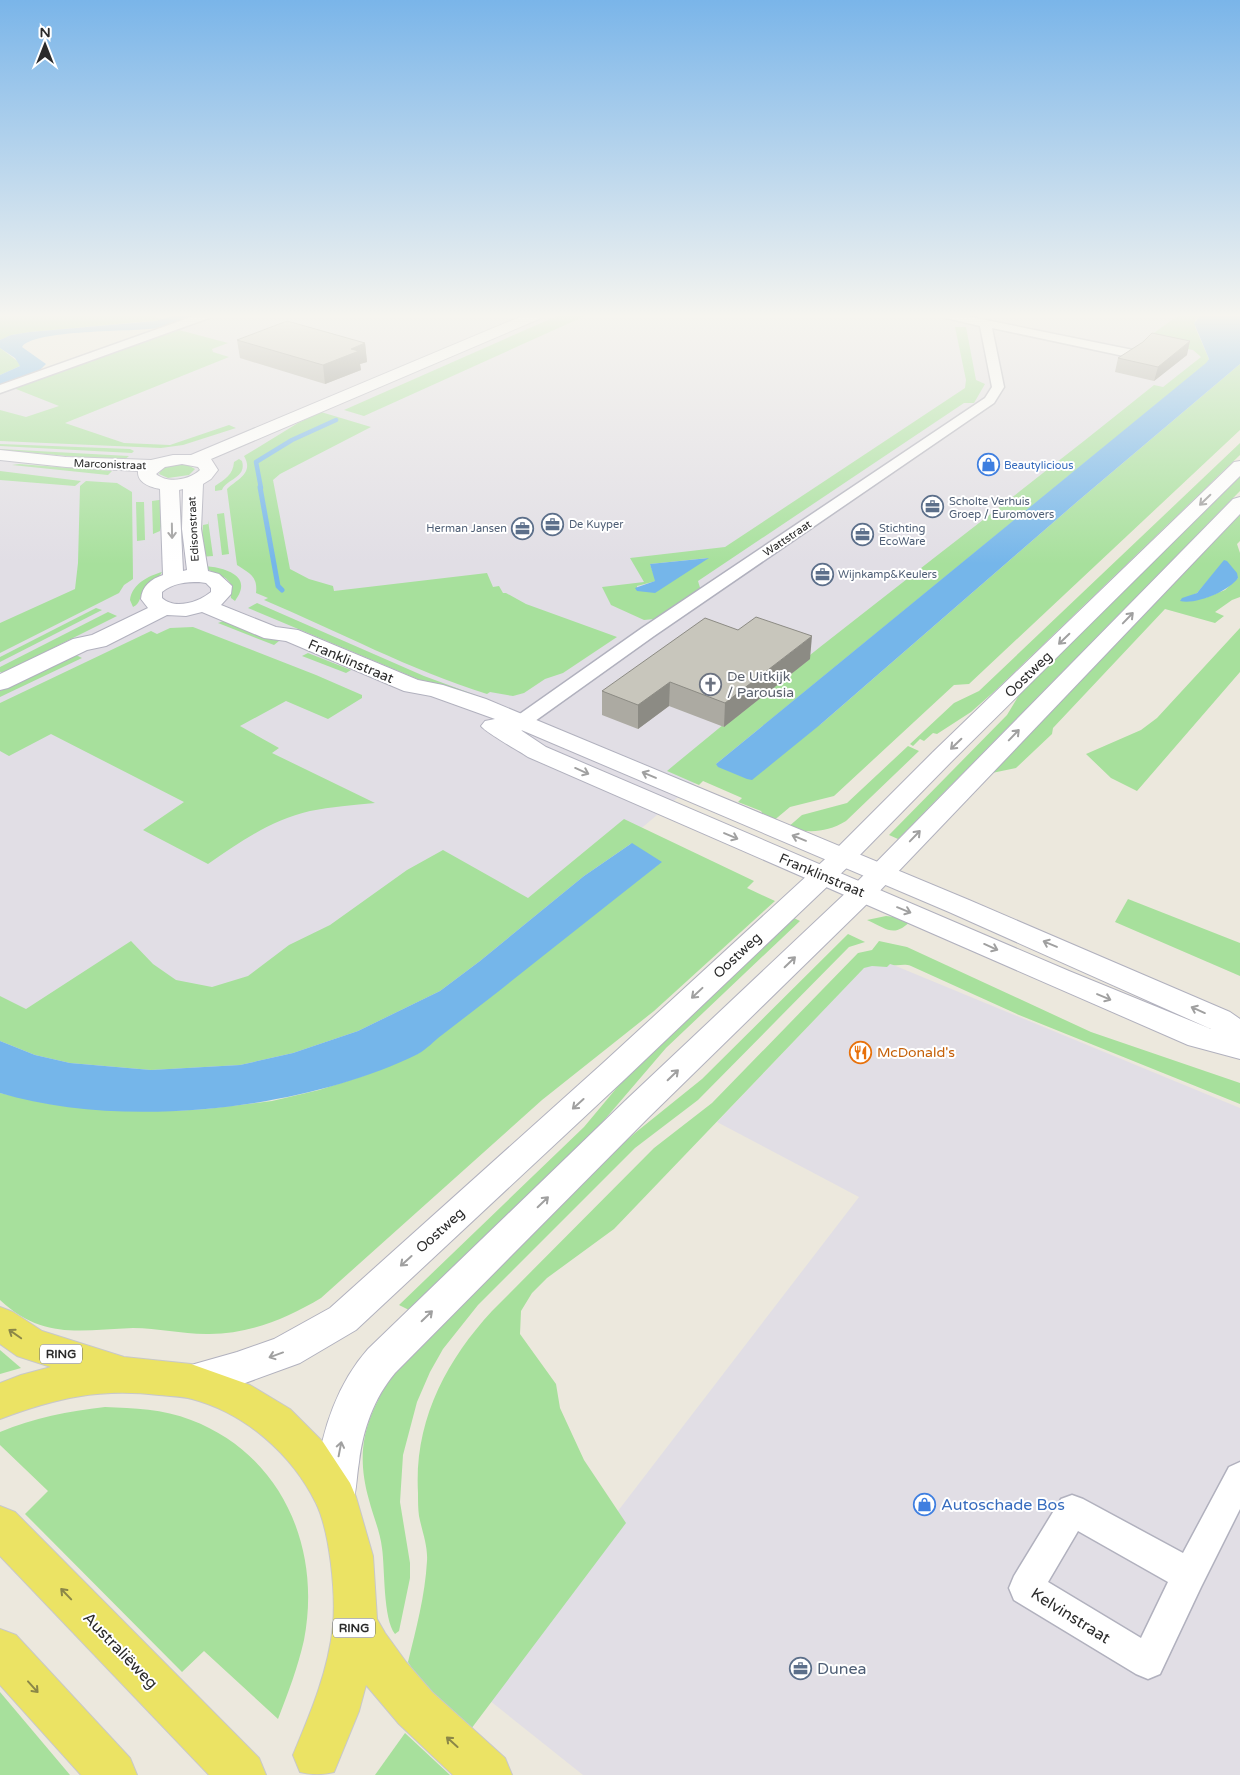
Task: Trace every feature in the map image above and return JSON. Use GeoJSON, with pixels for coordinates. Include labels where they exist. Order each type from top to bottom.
{"type":"FeatureCollection","features":[{"type":"Feature","properties":{"kind":"main road","name":"RING"},"geometry":{"type":"LineString","coordinates":[[0,1323],[30,1344],[126,1374],[191,1381],[236,1397],[276,1422],[309,1455],[335,1497],[352,1556],[355,1624],[346,1676],[336,1711],[317,1755]]}},
{"type":"Feature","properties":{"kind":"main road","name":"RING"},"geometry":{"type":"LineString","coordinates":[[0,1401],[21,1392],[74,1379],[126,1374]]}},
{"type":"Feature","properties":{"kind":"main road","name":"Australiëweg"},"geometry":{"type":"LineString","coordinates":[[0,1526],[242,1775]]}},
{"type":"Feature","properties":{"kind":"main road"},"geometry":{"type":"LineString","coordinates":[[355,1624],[378,1664],[396,1686],[440,1732],[488,1775]]}},
{"type":"Feature","properties":{"kind":"main road"},"geometry":{"type":"LineString","coordinates":[[0,1651],[113,1775]]}},
{"type":"Feature","properties":{"kind":"street"},"geometry":{"type":"LineString","coordinates":[[200,462],[209,470],[208,473],[194,481],[170,484],[154,482],[148,478],[150,470],[170,460],[200,462],[245,443],[256,434],[339,399]]}},
{"type":"Feature","properties":{"kind":"street","name":"Wattstraat"},"geometry":{"type":"LineString","coordinates":[[515,727],[648,632],[991,399]]}},
{"type":"Feature","properties":{"kind":"street","name":"Marconistraat"},"geometry":{"type":"LineString","coordinates":[[0,455],[150,470]]}},
{"type":"Feature","properties":{"kind":"street","name":"Oostweg"},"geometry":{"type":"LineString","coordinates":[[191,1381],[237,1369],[287,1351],[343,1319],[614,1071],[833,866],[1240,466]]}},
{"type":"Feature","properties":{"kind":"street","name":"Edisonstraat"},"geometry":{"type":"LineString","coordinates":[[194,481],[191,498],[194,560],[199,576]]}},
{"type":"Feature","properties":{"kind":"street","name":"Edisonstraat"},"geometry":{"type":"LineString","coordinates":[[170,484],[173,578]]}},
{"type":"Feature","properties":{"kind":"street"},"geometry":{"type":"LineString","coordinates":[[335,1497],[337,1464],[344,1429],[356,1400],[373,1372],[399,1343],[871,882],[1240,503]]}},
{"type":"Feature","properties":{"kind":"street"},"geometry":{"type":"LineString","coordinates":[[0,683],[81,644],[98,641],[158,605],[183,609],[211,601],[223,590],[220,583],[212,578],[199,576],[173,578],[155,588],[150,595],[158,605]]}},
{"type":"Feature","properties":{"kind":"street","name":"Franklinstraat"},"geometry":{"type":"LineString","coordinates":[[211,601],[272,633],[290,635],[412,686],[435,690],[478,704],[515,727],[537,752],[833,866],[1220,1020],[1240,1034]]}},
{"type":"Feature","properties":{"kind":"street","name":"Franklinstraat"},"geometry":{"type":"LineString","coordinates":[[871,882],[1199,1037],[1240,1048]]}},
{"type":"Feature","properties":{"kind":"street","name":"Kelvinstraat"},"geometry":{"type":"LineString","coordinates":[[1189,1575],[1072,1510],[1026,1588],[1148,1662],[1189,1575],[1240,1477]]}},
{"type":"Feature","properties":{"kind":"shaded area"},"geometry":{"type":"Polygon","coordinates":[[[0,399],[1151,399],[442,996],[190,1143],[0,1094],[0,399]]]}},
{"type":"Feature","properties":{"kind":"shaded area"},"geometry":{"type":"Polygon","coordinates":[[[874,957],[1240,1108],[1240,1775],[583,1775],[479,1692],[859,1197],[717,1122],[874,957]]]}},
{"type":"Feature","properties":{"kind":"green space"},"geometry":{"type":"Polygon","coordinates":[[[41,399],[125,399],[65,423],[124,443],[170,445],[229,425],[236,428],[183,445],[161,448],[0,441],[0,410],[26,417],[59,406],[41,399]]]}},
{"type":"Feature","properties":{"kind":"green space"},"geometry":{"type":"Polygon","coordinates":[[[369,399],[402,399],[364,416],[344,410],[369,399]]]}},
{"type":"Feature","properties":{"kind":"green space"},"geometry":{"type":"Polygon","coordinates":[[[949,399],[976,399],[974,403],[964,403],[698,581],[701,591],[654,619],[644,620],[611,605],[602,587],[644,582],[630,558],[725,547],[949,399]],[[708,558],[650,564],[656,581],[637,586],[637,591],[708,558]]]}},
{"type":"Feature","properties":{"kind":"green space"},"geometry":{"type":"Polygon","coordinates":[[[1136,399],[1163,399],[716,764],[821,724],[1199,399],[1240,399],[1240,430],[969,684],[954,685],[834,796],[790,807],[772,822],[767,820],[761,811],[738,802],[742,798],[703,781],[699,785],[667,771],[788,673],[1136,399]]]}},
{"type":"Feature","properties":{"kind":"green space"},"geometry":{"type":"Polygon","coordinates":[[[321,412],[371,427],[280,474],[273,480],[290,569],[309,579],[333,586],[334,591],[487,573],[493,587],[499,586],[503,593],[526,604],[617,637],[563,673],[545,679],[524,693],[513,696],[490,692],[487,694],[430,674],[264,600],[268,598],[256,593],[256,583],[252,576],[237,565],[227,489],[240,479],[246,471],[247,462],[244,456],[298,423],[321,412]]]}},
{"type":"Feature","properties":{"kind":"green space"},"geometry":{"type":"Polygon","coordinates":[[[1240,443],[1240,455],[997,689],[971,712],[937,734],[933,733],[924,741],[920,739],[913,746],[910,744],[954,703],[979,691],[1240,443]]]}},
{"type":"Feature","properties":{"kind":"green space"},"geometry":{"type":"Polygon","coordinates":[[[0,444],[130,449],[134,451],[132,453],[0,446],[0,444]]]}},
{"type":"Feature","properties":{"kind":"green space"},"geometry":{"type":"Polygon","coordinates":[[[0,449],[129,456],[123,461],[0,449]]]}},
{"type":"Feature","properties":{"kind":"green space"},"geometry":{"type":"Polygon","coordinates":[[[239,459],[242,461],[243,467],[239,475],[224,486],[222,490],[215,491],[215,486],[228,476],[234,462],[239,459]]]}},
{"type":"Feature","properties":{"kind":"green space"},"geometry":{"type":"Polygon","coordinates":[[[186,464],[195,469],[189,475],[168,478],[159,474],[167,466],[186,464]]]}},
{"type":"Feature","properties":{"kind":"green space"},"geometry":{"type":"Polygon","coordinates":[[[12,465],[112,471],[108,475],[12,465]]]}},
{"type":"Feature","properties":{"kind":"green space"},"geometry":{"type":"Polygon","coordinates":[[[0,471],[81,481],[75,486],[0,480],[0,471]]]}},
{"type":"Feature","properties":{"kind":"green space"},"geometry":{"type":"Polygon","coordinates":[[[1240,474],[1240,491],[898,839],[889,835],[1007,715],[1019,695],[1032,680],[1240,474]]]}},
{"type":"Feature","properties":{"kind":"green space"},"geometry":{"type":"Polygon","coordinates":[[[86,481],[117,483],[132,492],[133,579],[124,585],[119,593],[0,653],[0,623],[75,589],[78,563],[80,486],[86,481]]]}},
{"type":"Feature","properties":{"kind":"green space"},"geometry":{"type":"Polygon","coordinates":[[[166,499],[160,531],[153,534],[152,501],[166,499]]]}},
{"type":"Feature","properties":{"kind":"green space"},"geometry":{"type":"Polygon","coordinates":[[[136,502],[144,502],[145,540],[137,541],[136,502]]]}},
{"type":"Feature","properties":{"kind":"green space"},"geometry":{"type":"Polygon","coordinates":[[[224,513],[229,554],[222,555],[217,514],[224,513]]]}},
{"type":"Feature","properties":{"kind":"green space"},"geometry":{"type":"Polygon","coordinates":[[[1240,513],[1240,541],[1237,544],[1240,553],[1240,597],[1232,600],[1215,612],[1224,616],[1215,623],[1165,609],[1053,728],[1052,734],[1016,768],[992,773],[993,769],[1240,513]],[[1217,570],[1197,593],[1193,595],[1205,598],[1225,590],[1238,578],[1217,570]]]}},
{"type":"Feature","properties":{"kind":"green space"},"geometry":{"type":"Polygon","coordinates":[[[208,520],[213,556],[200,557],[203,525],[208,524],[208,520]]]}},
{"type":"Feature","properties":{"kind":"green space"},"geometry":{"type":"Polygon","coordinates":[[[203,566],[219,568],[234,574],[239,579],[241,585],[240,592],[235,601],[231,598],[229,582],[223,576],[203,566]]]}},
{"type":"Feature","properties":{"kind":"green space"},"geometry":{"type":"Polygon","coordinates":[[[162,572],[148,585],[139,602],[133,607],[130,600],[131,594],[137,585],[146,578],[162,572]]]}},
{"type":"Feature","properties":{"kind":"green space"},"geometry":{"type":"Polygon","coordinates":[[[257,603],[424,676],[481,697],[479,700],[432,685],[248,608],[257,603]]]}},
{"type":"Feature","properties":{"kind":"green space"},"geometry":{"type":"Polygon","coordinates":[[[96,608],[102,610],[0,662],[0,657],[96,608]]]}},
{"type":"Feature","properties":{"kind":"green space"},"geometry":{"type":"Polygon","coordinates":[[[108,612],[117,616],[3,673],[0,672],[0,667],[108,612]]]}},
{"type":"Feature","properties":{"kind":"green space"},"geometry":{"type":"Polygon","coordinates":[[[226,620],[279,641],[274,645],[218,623],[226,620]]]}},
{"type":"Feature","properties":{"kind":"green space"},"geometry":{"type":"Polygon","coordinates":[[[193,627],[362,695],[362,698],[328,719],[286,701],[240,726],[279,748],[272,753],[375,803],[326,808],[282,820],[256,833],[208,864],[143,830],[184,802],[51,734],[9,756],[0,751],[0,703],[151,631],[157,634],[170,628],[193,627]]]}},
{"type":"Feature","properties":{"kind":"green space"},"geometry":{"type":"Polygon","coordinates":[[[1240,628],[1240,672],[1137,791],[1111,778],[1086,754],[1141,730],[1157,718],[1240,628]]]}},
{"type":"Feature","properties":{"kind":"green space"},"geometry":{"type":"Polygon","coordinates":[[[308,653],[351,670],[346,673],[302,656],[308,653]]]}},
{"type":"Feature","properties":{"kind":"green space"},"geometry":{"type":"Polygon","coordinates":[[[76,655],[82,658],[0,697],[0,691],[76,655]]]}},
{"type":"Feature","properties":{"kind":"green space"},"geometry":{"type":"Polygon","coordinates":[[[908,746],[919,751],[846,821],[831,828],[817,831],[787,828],[802,815],[847,803],[908,746]]]}},
{"type":"Feature","properties":{"kind":"green space"},"geometry":{"type":"Polygon","coordinates":[[[624,819],[754,881],[747,888],[775,901],[654,1011],[542,1100],[321,1298],[280,1319],[251,1329],[221,1334],[188,1333],[142,1328],[63,1330],[31,1322],[0,1300],[0,1093],[50,1104],[105,1110],[174,1111],[272,1101],[319,1090],[363,1076],[419,1053],[632,843],[584,876],[480,961],[440,991],[358,1031],[293,1053],[240,1065],[151,1070],[70,1063],[35,1055],[0,1041],[0,996],[26,1009],[131,941],[153,964],[176,980],[212,987],[248,976],[289,945],[330,925],[407,870],[443,850],[528,898],[624,819]]]}},
{"type":"Feature","properties":{"kind":"green space"},"geometry":{"type":"Polygon","coordinates":[[[1128,899],[1240,943],[1240,976],[1115,922],[1128,899]]]}},
{"type":"Feature","properties":{"kind":"green space"},"geometry":{"type":"Polygon","coordinates":[[[790,916],[800,921],[666,1048],[594,1132],[409,1310],[399,1305],[584,1127],[630,1072],[790,916]]]}},
{"type":"Feature","properties":{"kind":"green space"},"geometry":{"type":"Polygon","coordinates":[[[886,916],[913,919],[901,929],[896,930],[886,929],[867,920],[886,916]]]}},
{"type":"Feature","properties":{"kind":"green space"},"geometry":{"type":"Polygon","coordinates":[[[848,934],[865,942],[849,947],[698,1100],[635,1148],[478,1305],[443,1349],[430,1372],[417,1402],[403,1455],[400,1502],[410,1563],[410,1578],[399,1631],[395,1634],[388,1617],[381,1542],[365,1481],[363,1447],[366,1432],[377,1402],[395,1371],[615,1151],[702,1079],[848,934]]]}},
{"type":"Feature","properties":{"kind":"green space"},"geometry":{"type":"Polygon","coordinates":[[[879,941],[907,947],[1091,1032],[1240,1083],[1240,1104],[1019,1015],[911,966],[890,964],[887,967],[872,966],[864,968],[614,1229],[547,1278],[532,1293],[521,1311],[520,1334],[556,1384],[560,1408],[584,1460],[626,1523],[471,1729],[423,1686],[408,1662],[422,1600],[427,1561],[426,1544],[418,1508],[418,1467],[421,1442],[427,1418],[447,1372],[460,1351],[492,1311],[654,1148],[712,1103],[858,953],[872,950],[879,941]]]}},
{"type":"Feature","properties":{"kind":"green space"},"geometry":{"type":"Polygon","coordinates":[[[0,1350],[21,1368],[0,1374],[0,1350]]]}},
{"type":"Feature","properties":{"kind":"green space"},"geometry":{"type":"Polygon","coordinates":[[[105,1407],[170,1413],[191,1420],[222,1435],[249,1456],[271,1480],[288,1508],[300,1538],[307,1571],[308,1605],[302,1650],[278,1719],[204,1651],[182,1672],[25,1514],[48,1491],[0,1445],[0,1432],[51,1416],[105,1407]]]}},
{"type":"Feature","properties":{"kind":"green space"},"geometry":{"type":"Polygon","coordinates":[[[0,1692],[70,1775],[0,1775],[0,1692]]]}},
{"type":"Feature","properties":{"kind":"green space"},"geometry":{"type":"Polygon","coordinates":[[[405,1733],[450,1775],[375,1775],[405,1733]]]}},
{"type":"Feature","properties":{"kind":"water"},"geometry":{"type":"Polygon","coordinates":[[[1162,399],[1199,399],[821,724],[752,780],[718,767],[716,764],[1162,399]]]}},
{"type":"Feature","properties":{"kind":"water"},"geometry":{"type":"Polygon","coordinates":[[[709,558],[655,593],[637,591],[635,588],[655,581],[650,564],[709,558]]]}},
{"type":"Feature","properties":{"kind":"water"},"geometry":{"type":"Polygon","coordinates":[[[1224,560],[1237,573],[1238,578],[1234,583],[1220,592],[1203,599],[1187,602],[1180,601],[1182,598],[1197,593],[1224,560]]]}},
{"type":"Feature","properties":{"kind":"water"},"geometry":{"type":"Polygon","coordinates":[[[632,843],[662,862],[424,1050],[372,1073],[322,1089],[268,1101],[156,1112],[101,1110],[48,1104],[0,1093],[0,1041],[35,1055],[70,1063],[151,1070],[240,1065],[293,1053],[358,1031],[440,991],[480,961],[584,876],[632,843]]]}},
{"type":"Feature","properties":{"kind":"building"},"geometry":{"type":"Polygon","coordinates":[[[756,617],[812,636],[725,703],[670,682],[638,705],[602,691],[705,618],[738,630],[756,617]]]}},
{"type":"Feature","properties":{"kind":"waterway"},"geometry":{"type":"LineString","coordinates":[[261,488],[256,462],[292,440],[336,420]]}},
{"type":"Feature","properties":{"kind":"waterway"},"geometry":{"type":"LineString","coordinates":[[260,487],[278,586],[282,590]]}},
{"type":"Feature","properties":{"kind":"place","name":"Beautylicious"},"geometry":{"type":"Point","coordinates":[988,465]}},
{"type":"Feature","properties":{"kind":"place","name":"Scholte Verhuis Groep / Euromovers"},"geometry":{"type":"Point","coordinates":[933,507]}},
{"type":"Feature","properties":{"kind":"place","name":"De Kuyper"},"geometry":{"type":"Point","coordinates":[553,524]}},
{"type":"Feature","properties":{"kind":"place","name":"Herman Jansen"},"geometry":{"type":"Point","coordinates":[523,528]}},
{"type":"Feature","properties":{"kind":"place","name":"Stichting EcoWare"},"geometry":{"type":"Point","coordinates":[863,534]}},
{"type":"Feature","properties":{"kind":"place","name":"Wijnkamp&Keulers"},"geometry":{"type":"Point","coordinates":[822,574]}},
{"type":"Feature","properties":{"kind":"place","name":"De Uitkijk / Parousia"},"geometry":{"type":"Point","coordinates":[711,684]}},
{"type":"Feature","properties":{"kind":"place","name":"McDonald's"},"geometry":{"type":"Point","coordinates":[861,1052]}},
{"type":"Feature","properties":{"kind":"place","name":"Autoschade Bos"},"geometry":{"type":"Point","coordinates":[925,1504]}},
{"type":"Feature","properties":{"kind":"place","name":"Dunea"},"geometry":{"type":"Point","coordinates":[801,1668]}}]}
